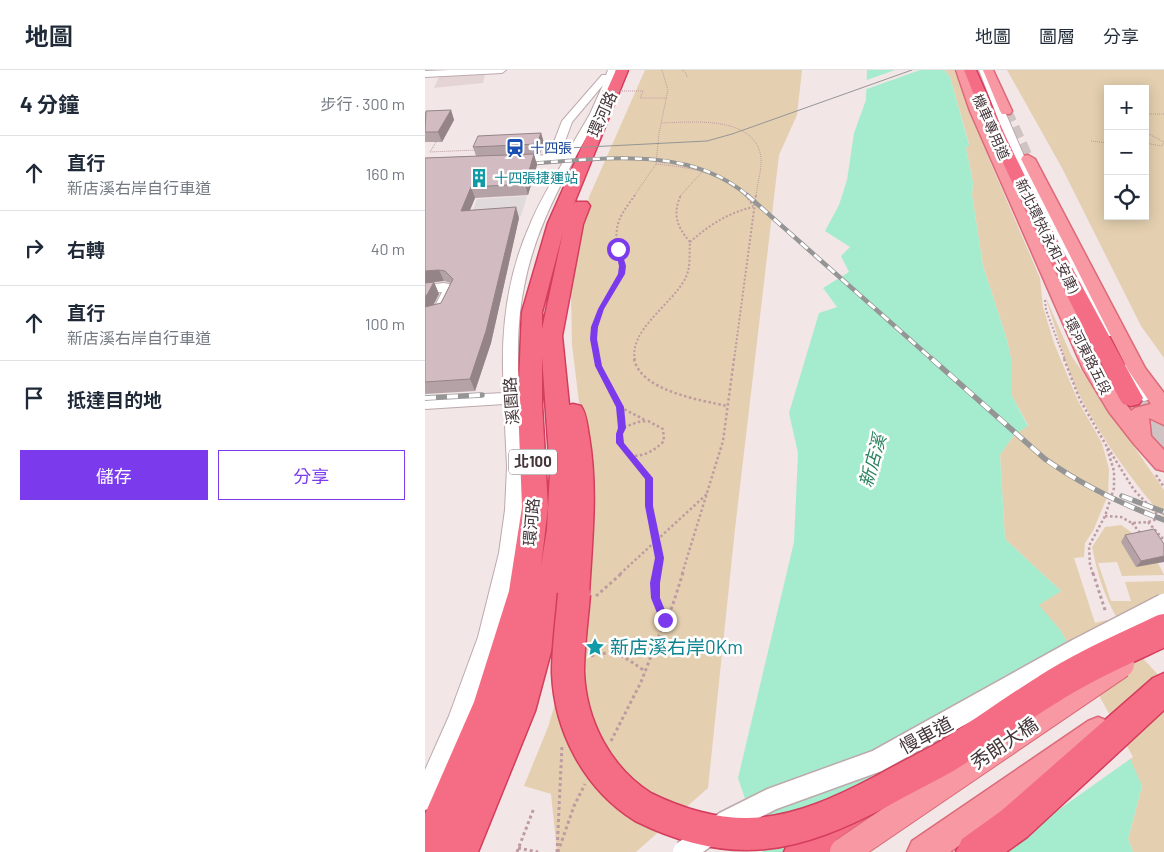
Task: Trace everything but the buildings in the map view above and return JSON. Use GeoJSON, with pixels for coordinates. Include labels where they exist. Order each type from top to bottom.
{"type":"FeatureCollection","features":[{"type":"Feature","properties":{"kind":"highway","name":"環河路"},"geometry":{"type":"LineString","coordinates":[[427,852],[490,704],[524,591],[535,507],[531,405],[532,312],[557,223],[603,100],[622,70]]}},
{"type":"Feature","properties":{"kind":"highway","name":"環河路"},"geometry":{"type":"LineString","coordinates":[[459,852],[519,711],[551,597],[561,529],[563,471],[551,336],[574,224],[619,111],[638,70]]}},
{"type":"Feature","properties":{"kind":"highway","name":"新北環快(永和-安康)"},"geometry":{"type":"LineString","coordinates":[[971,70],[987,112],[1054,253],[1134,397]]}},
{"type":"Feature","properties":{"kind":"highway","name":"新北環快(永和-安康)"},"geometry":{"type":"LineString","coordinates":[[977,70],[992,111],[1018,167],[1134,397]]}},
{"type":"Feature","properties":{"kind":"highway"},"geometry":{"type":"LineString","coordinates":[[567,258],[566,343],[579,452],[584,596],[569,658],[569,685],[576,719],[587,747],[603,773],[630,799],[658,818],[686,829],[721,838],[760,839],[797,831],[838,814],[955,750]]}},
{"type":"Feature","properties":{"kind":"highway"},"geometry":{"type":"LineString","coordinates":[[803,852],[1047,689],[1164,630]]}},
{"type":"Feature","properties":{"kind":"highway"},"geometry":{"type":"LineString","coordinates":[[975,852],[1014,824],[1164,689]]}},
{"type":"Feature","properties":{"kind":"main road","name":"環河東路五段"},"geometry":{"type":"LineString","coordinates":[[961,70],[976,111],[1092,369],[1115,407],[1141,439],[1164,463]]}},
{"type":"Feature","properties":{"kind":"main road"},"geometry":{"type":"LineString","coordinates":[[988,70],[1006,110]]}},
{"type":"Feature","properties":{"kind":"main road"},"geometry":{"type":"LineString","coordinates":[[1029,159],[1137,370],[1164,408]]}},
{"type":"Feature","properties":{"kind":"main road"},"geometry":{"type":"LineString","coordinates":[[1141,439],[1139,414],[1152,411],[1164,418]]}},
{"type":"Feature","properties":{"kind":"main road","name":"秀朗大橋"},"geometry":{"type":"LineString","coordinates":[[844,852],[1164,634]]}},
{"type":"Feature","properties":{"kind":"main road"},"geometry":{"type":"LineString","coordinates":[[923,852],[1164,685]]}},
{"type":"Feature","properties":{"kind":"street"},"geometry":{"type":"LineString","coordinates":[[425,74],[446,71],[501,70]]}},
{"type":"Feature","properties":{"kind":"street","name":"溪園路"},"geometry":{"type":"LineString","coordinates":[[425,798],[470,695],[495,612],[511,542],[516,466],[509,354],[513,305],[530,239],[562,163],[604,96],[611,70]]}},
{"type":"Feature","properties":{"kind":"street","name":"機車專用道"},"geometry":{"type":"LineString","coordinates":[[967,70],[1021,194],[1095,350],[1134,397]]}},
{"type":"Feature","properties":{"kind":"street","name":"機車專用道"},"geometry":{"type":"LineString","coordinates":[[983,70],[1021,163],[1075,268],[1134,397]]}},
{"type":"Feature","properties":{"kind":"street"},"geometry":{"type":"LineString","coordinates":[[504,161],[562,163],[603,100]]}},
{"type":"Feature","properties":{"kind":"street"},"geometry":{"type":"LineString","coordinates":[[425,289],[444,288],[449,291],[441,311],[425,315]]}},
{"type":"Feature","properties":{"kind":"street"},"geometry":{"type":"LineString","coordinates":[[425,404],[511,398]]}},
{"type":"Feature","properties":{"kind":"street","name":"慢車道"},"geometry":{"type":"LineString","coordinates":[[684,852],[726,822],[773,799],[877,761],[1077,650],[1164,605]]}},
{"type":"Feature","properties":{"kind":"street"},"geometry":{"type":"LineString","coordinates":[[1006,852],[1027,837],[1116,746],[1164,708]]}},
{"type":"Feature","properties":{"kind":"path"},"geometry":{"type":"LineString","coordinates":[[622,428],[620,407],[599,366],[593,339],[594,327],[605,300],[621,274],[623,266],[618,249],[617,226],[620,215],[656,164],[669,90],[663,70]]}},
{"type":"Feature","properties":{"kind":"path"},"geometry":{"type":"LineString","coordinates":[[682,70],[686,73],[687,77]]}},
{"type":"Feature","properties":{"kind":"path"},"geometry":{"type":"LineString","coordinates":[[603,100],[643,91],[640,98],[667,98]]}},
{"type":"Feature","properties":{"kind":"path"},"geometry":{"type":"LineString","coordinates":[[1149,114],[1164,114]]}},
{"type":"Feature","properties":{"kind":"path"},"geometry":{"type":"LineString","coordinates":[[610,742],[630,710],[665,620],[673,607],[723,441],[761,158],[758,145],[751,135],[736,127],[722,123],[662,123]]}},
{"type":"Feature","properties":{"kind":"path"},"geometry":{"type":"LineString","coordinates":[[1149,134],[1164,142],[1162,146],[1149,144]]}},
{"type":"Feature","properties":{"kind":"path"},"geometry":{"type":"LineString","coordinates":[[1091,141],[1104,143]]}},
{"type":"Feature","properties":{"kind":"path"},"geometry":{"type":"LineString","coordinates":[[436,142],[430,152],[480,150]]}},
{"type":"Feature","properties":{"kind":"path"},"geometry":{"type":"LineString","coordinates":[[439,156],[441,152]]}},
{"type":"Feature","properties":{"kind":"path"},"geometry":{"type":"LineString","coordinates":[[656,164],[674,165],[703,171],[739,190],[751,200],[753,207]]}},
{"type":"Feature","properties":{"kind":"path"},"geometry":{"type":"LineString","coordinates":[[703,171],[689,183],[679,196],[675,209],[677,221],[683,235],[690,242],[687,275],[679,290],[639,335],[634,346],[633,357],[639,372],[654,385],[727,406]]}},
{"type":"Feature","properties":{"kind":"path"},"geometry":{"type":"LineString","coordinates":[[690,242],[718,219],[741,209],[753,207]]}},
{"type":"Feature","properties":{"kind":"path"},"geometry":{"type":"LineString","coordinates":[[1044,296],[1046,310],[1079,400],[1134,490],[1164,521]]}},
{"type":"Feature","properties":{"kind":"path"},"geometry":{"type":"LineString","coordinates":[[620,407],[659,425],[663,429],[664,441],[660,447],[647,455],[631,456]]}},
{"type":"Feature","properties":{"kind":"path"},"geometry":{"type":"LineString","coordinates":[[645,420],[629,423],[622,428],[619,434],[622,448],[649,478],[649,506],[659,558],[655,598],[665,620]]}},
{"type":"Feature","properties":{"kind":"path"},"geometry":{"type":"LineString","coordinates":[[1106,445],[1114,471],[1114,488],[1105,516],[1089,546],[1090,565],[1106,613]]}},
{"type":"Feature","properties":{"kind":"path"},"geometry":{"type":"LineString","coordinates":[[584,596],[656,540],[699,499],[709,492]]}},
{"type":"Feature","properties":{"kind":"path"},"geometry":{"type":"LineString","coordinates":[[1105,516],[1121,517],[1132,523],[1144,538]]}},
{"type":"Feature","properties":{"kind":"path"},"geometry":{"type":"LineString","coordinates":[[1132,523],[1148,522],[1161,518]]}},
{"type":"Feature","properties":{"kind":"path"},"geometry":{"type":"LineString","coordinates":[[1148,522],[1164,540]]}},
{"type":"Feature","properties":{"kind":"path"},"geometry":{"type":"LineString","coordinates":[[588,657],[610,653],[623,655],[645,672]]}},
{"type":"Feature","properties":{"kind":"path"},"geometry":{"type":"LineString","coordinates":[[557,852],[562,744]]}},
{"type":"Feature","properties":{"kind":"path"},"geometry":{"type":"LineString","coordinates":[[557,852],[574,806],[586,781]]}},
{"type":"Feature","properties":{"kind":"path"},"geometry":{"type":"LineString","coordinates":[[534,808],[518,850],[538,852]]}},
{"type":"Feature","properties":{"kind":"shaded area"},"geometry":{"type":"Polygon","coordinates":[[[442,70],[454,70],[452,75],[485,74],[483,83],[434,88],[442,70]]]}},
{"type":"Feature","properties":{"kind":"shaded area"},"geometry":{"type":"Polygon","coordinates":[[[645,70],[802,70],[797,115],[779,155],[735,529],[708,788],[636,852],[557,852],[551,794],[524,786],[548,727],[565,671],[584,443],[572,345],[571,294],[589,197],[645,70]]]}},
{"type":"Feature","properties":{"kind":"shaded area"},"geometry":{"type":"Polygon","coordinates":[[[944,70],[954,70],[992,166],[1040,278],[1043,307],[1054,343],[1078,401],[1102,443],[1109,469],[1108,495],[1093,531],[1085,543],[1084,557],[1074,558],[1095,623],[1107,620],[1164,681],[1164,852],[1133,852],[1128,839],[1142,786],[1061,631],[1038,605],[1061,591],[1005,539],[1000,455],[1014,435],[1028,425],[1012,396],[1012,363],[1007,340],[983,266],[972,195],[973,183],[966,148],[969,144],[950,77],[944,70]]]}},
{"type":"Feature","properties":{"kind":"shaded area"},"geometry":{"type":"Polygon","coordinates":[[[1007,70],[1164,70],[1164,358],[1141,326],[1062,168],[1007,70]]]}},
{"type":"Feature","properties":{"kind":"shaded area"},"geometry":{"type":"Polygon","coordinates":[[[527,196],[521,216],[469,220],[477,199],[527,196]]]}},
{"type":"Feature","properties":{"kind":"shaded area"},"geometry":{"type":"Polygon","coordinates":[[[1045,296],[1072,357],[1164,490],[1164,517],[1121,463],[1101,434],[1084,404],[1067,365],[1045,296]]]}},
{"type":"Feature","properties":{"kind":"shaded area"},"geometry":{"type":"Polygon","coordinates":[[[1121,525],[1146,547],[1164,575],[1122,576],[1117,562],[1098,563],[1111,601],[1131,601],[1125,582],[1164,581],[1164,593],[1117,618],[1101,584],[1092,547],[1105,527],[1121,525]]]}},
{"type":"Feature","properties":{"kind":"water","name":"新店溪"},"geometry":{"type":"Polygon","coordinates":[[[867,70],[944,70],[950,77],[969,145],[966,148],[973,183],[972,195],[983,266],[1007,340],[1012,363],[1012,396],[1028,426],[1014,435],[1000,455],[1005,539],[1061,591],[1039,605],[1061,631],[1126,749],[1142,786],[1128,839],[1133,852],[763,852],[738,778],[794,542],[798,453],[789,413],[819,313],[837,307],[823,288],[849,272],[841,256],[850,247],[825,231],[839,205],[847,180],[854,133],[866,100],[867,70]]]}},
{"type":"Feature","properties":{"kind":"pier"},"geometry":{"type":"Polygon","coordinates":[[[895,70],[920,70],[864,90],[864,81],[895,70]]]}},
{"type":"Feature","properties":{"kind":"pier"},"geometry":{"type":"Polygon","coordinates":[[[1080,661],[1133,757],[999,852],[812,852],[1080,661]]]}},
{"type":"Feature","properties":{"kind":"tunnel"},"geometry":{"type":"LineString","coordinates":[[1006,111],[1028,159]]}},
{"type":"Feature","properties":{"kind":"tunnel"},"geometry":{"type":"LineString","coordinates":[[1144,395],[1164,423]]}},
{"type":"Feature","properties":{"kind":"tunnel"},"geometry":{"type":"LineString","coordinates":[[1131,398],[1164,442]]}},
{"type":"Feature","properties":{"kind":"tunnel"},"geometry":{"type":"LineString","coordinates":[[1123,399],[1164,450]]}},
{"type":"Feature","properties":{"kind":"tram line"},"geometry":{"type":"LineString","coordinates":[[528,150],[707,141],[732,134],[912,70]]}},
{"type":"Feature","properties":{"kind":"railway"},"geometry":{"type":"LineString","coordinates":[[523,164],[610,158],[670,162],[698,168],[724,179],[748,196]]}},
{"type":"Feature","properties":{"kind":"railway"},"geometry":{"type":"LineString","coordinates":[[747,195],[933,360]]}},
{"type":"Feature","properties":{"kind":"railway"},"geometry":{"type":"LineString","coordinates":[[932,359],[1045,459],[1102,493],[1164,520]]}},
{"type":"Feature","properties":{"kind":"railway"},"geometry":{"type":"LineString","coordinates":[[425,398],[482,395]]}},
{"type":"Feature","properties":{"kind":"railway"},"geometry":{"type":"LineString","coordinates":[[1122,496],[1164,512]]}},
{"type":"Feature","properties":{"kind":"place","name":"十四張"},"geometry":{"type":"Point","coordinates":[515,148]}},
{"type":"Feature","properties":{"kind":"place","name":"十四張捷運站"},"geometry":{"type":"Point","coordinates":[479,178]}},
{"type":"Feature","properties":{"kind":"place","name":"新店溪右岸0Km"},"geometry":{"type":"Point","coordinates":[595,647]}},
{"type":"Feature","properties":{"kind":"route"},"geometry":{"type":"LineString","coordinates":[[618,249],[623,266],[621,274],[601,309],[594,327],[593,339],[599,366],[620,407],[622,428],[619,439],[622,448],[649,478],[649,506],[659,558],[655,598],[665,620]]}}]}
